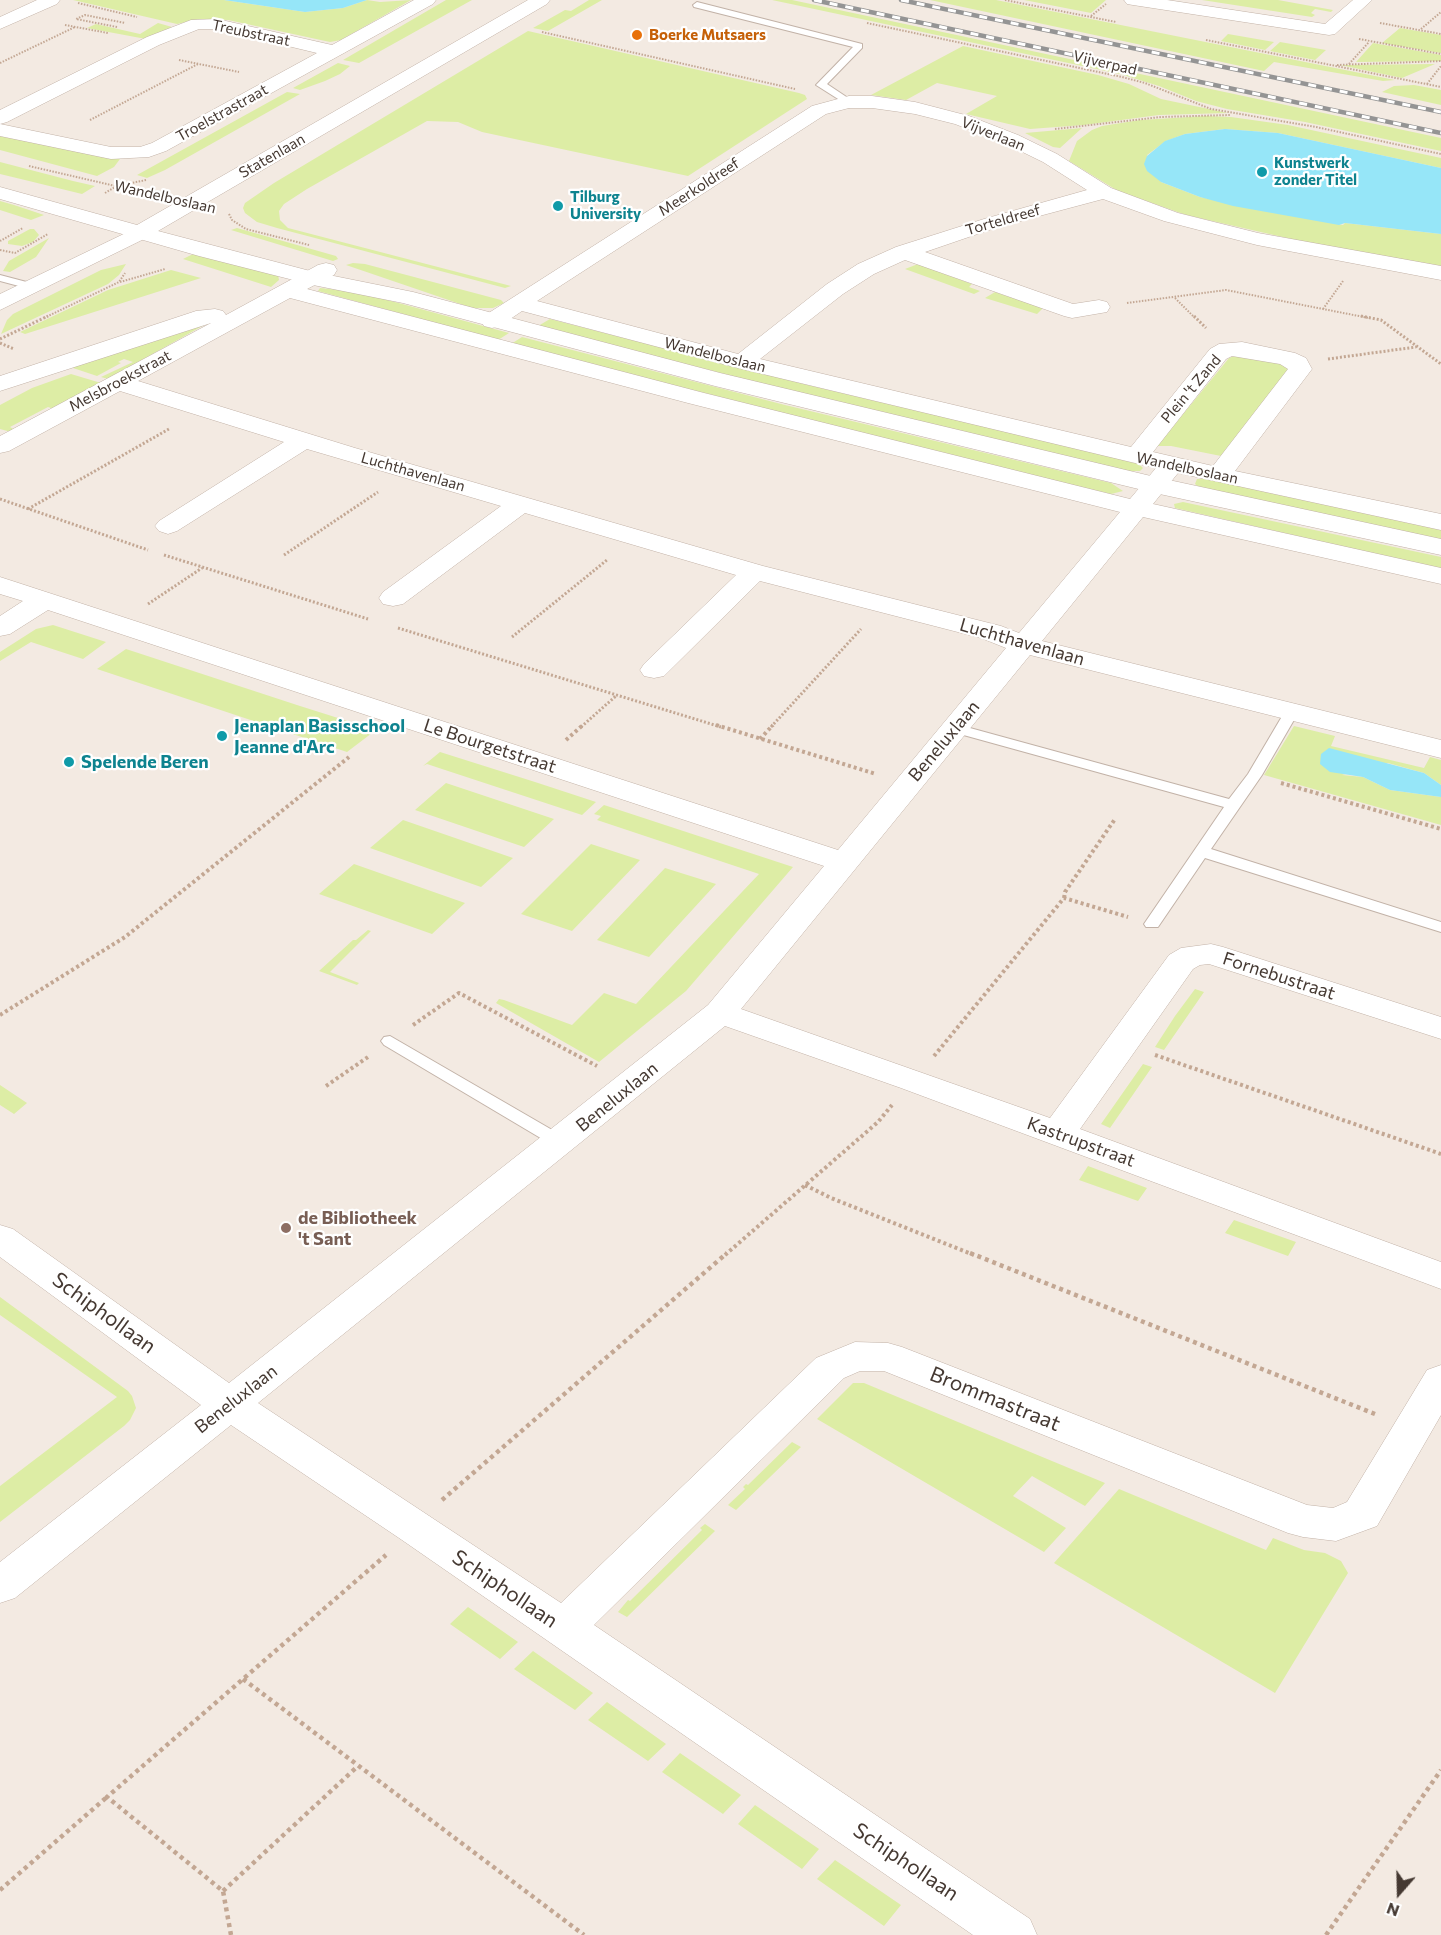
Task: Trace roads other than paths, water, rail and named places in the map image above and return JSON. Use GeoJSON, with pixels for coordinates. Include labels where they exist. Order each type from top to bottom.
{"type":"FeatureCollection","features":[{"type":"Feature","properties":{"kind":"street"},"geometry":{"type":"LineString","coordinates":[[0,24],[51,0]]}},
{"type":"Feature","properties":{"kind":"street","name":"Troelstrastraat"},"geometry":{"type":"LineString","coordinates":[[0,130],[111,153],[142,153],[159,147],[427,0]]}},
{"type":"Feature","properties":{"kind":"street","name":"Statenlaan"},"geometry":{"type":"LineString","coordinates":[[0,303],[193,204],[541,0]]}},
{"type":"Feature","properties":{"kind":"street"},"geometry":{"type":"LineString","coordinates":[[1133,0],[1157,1],[1329,30],[1363,0]]}},
{"type":"Feature","properties":{"kind":"street"},"geometry":{"type":"LineString","coordinates":[[415,52],[476,17]]}},
{"type":"Feature","properties":{"kind":"street","name":"Treubstraat"},"geometry":{"type":"LineString","coordinates":[[0,118],[133,51],[167,31],[197,24],[217,24],[334,51]]}},
{"type":"Feature","properties":{"kind":"street","name":"Vijverlaan"},"geometry":{"type":"LineString","coordinates":[[849,102],[872,102],[915,108],[962,120],[1050,158],[1104,192],[1172,217],[1257,239],[1441,273]]}},
{"type":"Feature","properties":{"kind":"street","name":"Meerkoldreef"},"geometry":{"type":"LineString","coordinates":[[492,321],[819,110],[849,102]]}},
{"type":"Feature","properties":{"kind":"street","name":"Wandelboslaan"},"geometry":{"type":"LineString","coordinates":[[0,177],[162,220],[319,274]]}},
{"type":"Feature","properties":{"kind":"street","name":"Torteldreef"},"geometry":{"type":"LineString","coordinates":[[742,362],[835,289],[866,269],[904,252],[991,223],[1104,192]]}},
{"type":"Feature","properties":{"kind":"street","name":"Wandelboslaan"},"geometry":{"type":"LineString","coordinates":[[0,193],[138,233],[319,274],[715,379],[1441,576]]}},
{"type":"Feature","properties":{"kind":"street"},"geometry":{"type":"LineString","coordinates":[[3,281],[160,196]]}},
{"type":"Feature","properties":{"kind":"street"},"geometry":{"type":"LineString","coordinates":[[904,252],[1072,311],[1099,307]]}},
{"type":"Feature","properties":{"kind":"street","name":"Melsbroekstraat"},"geometry":{"type":"LineString","coordinates":[[0,446],[319,274]]}},
{"type":"Feature","properties":{"kind":"street","name":"Wandelboslaan"},"geometry":{"type":"LineString","coordinates":[[289,291],[708,401],[1145,497],[1441,547]]}},
{"type":"Feature","properties":{"kind":"street","name":"Wandelboslaan"},"geometry":{"type":"LineString","coordinates":[[521,304],[742,362],[1136,457],[1441,522]]}},
{"type":"Feature","properties":{"kind":"street","name":"Melsbroekstraat"},"geometry":{"type":"LineString","coordinates":[[0,384],[204,316],[240,315]]}},
{"type":"Feature","properties":{"kind":"street","name":"Plein 't Zand"},"geometry":{"type":"LineString","coordinates":[[1136,457],[1218,354],[1227,349],[1276,356],[1298,363],[1300,369],[1219,475]]}},
{"type":"Feature","properties":{"kind":"street","name":"Luchthavenlaan"},"geometry":{"type":"LineString","coordinates":[[117,382],[304,440],[754,572],[991,632],[1024,645],[1441,749]]}},
{"type":"Feature","properties":{"kind":"street"},"geometry":{"type":"LineString","coordinates":[[168,526],[304,440]]}},
{"type":"Feature","properties":{"kind":"street","name":"Beneluxlaan"},"geometry":{"type":"LineString","coordinates":[[0,1586],[720,1013],[1172,465]]}},
{"type":"Feature","properties":{"kind":"street"},"geometry":{"type":"LineString","coordinates":[[393,598],[522,503]]}},
{"type":"Feature","properties":{"kind":"street"},"geometry":{"type":"LineString","coordinates":[[654,670],[754,572]]}},
{"type":"Feature","properties":{"kind":"street","name":"Le Bourgetstraat"},"geometry":{"type":"LineString","coordinates":[[0,585],[843,862]]}},
{"type":"Feature","properties":{"kind":"street"},"geometry":{"type":"LineString","coordinates":[[0,627],[44,600]]}},
{"type":"Feature","properties":{"kind":"street","name":"Fornebustraat"},"geometry":{"type":"LineString","coordinates":[[1058,1133],[1181,962],[1193,955],[1211,954],[1441,1028]]}},
{"type":"Feature","properties":{"kind":"street","name":"Kastrupstraat"},"geometry":{"type":"LineString","coordinates":[[720,1013],[921,1071],[1058,1133],[1441,1276]]}},
{"type":"Feature","properties":{"kind":"street","name":"Schiphollaan"},"geometry":{"type":"LineString","coordinates":[[0,1238],[229,1404],[430,1514],[563,1628],[1012,1935]]}},
{"type":"Feature","properties":{"kind":"street","name":"Brommastraat"},"geometry":{"type":"LineString","coordinates":[[563,1628],[830,1368],[855,1356],[888,1357],[1303,1521],[1336,1525],[1362,1515],[1441,1380]]}},
{"type":"Feature","properties":{"kind":"lane"},"geometry":{"type":"LineString","coordinates":[[697,5],[859,46],[821,85],[849,102]]}},
{"type":"Feature","properties":{"kind":"lane"},"geometry":{"type":"LineString","coordinates":[[3,281],[34,286]]}},
{"type":"Feature","properties":{"kind":"lane"},"geometry":{"type":"LineString","coordinates":[[1152,924],[1255,775],[1291,712]]}},
{"type":"Feature","properties":{"kind":"lane"},"geometry":{"type":"LineString","coordinates":[[954,728],[1233,805]]}},
{"type":"Feature","properties":{"kind":"lane"},"geometry":{"type":"LineString","coordinates":[[1203,852],[1441,927]]}},
{"type":"Feature","properties":{"kind":"lane"},"geometry":{"type":"LineString","coordinates":[[390,1041],[560,1142]]}},
{"type":"Feature","properties":{"kind":"water"},"geometry":{"type":"Polygon","coordinates":[[[224,0],[367,0],[343,8],[305,12],[224,0]]]}},
{"type":"Feature","properties":{"kind":"water"},"geometry":{"type":"Polygon","coordinates":[[[1225,129],[1278,133],[1441,168],[1441,234],[1345,223],[1339,225],[1233,206],[1200,197],[1161,182],[1147,171],[1144,164],[1147,156],[1165,141],[1185,134],[1225,129]]]}},
{"type":"Feature","properties":{"kind":"water"},"geometry":{"type":"Polygon","coordinates":[[[1329,748],[1424,773],[1441,785],[1441,797],[1390,790],[1363,777],[1330,772],[1320,764],[1321,754],[1329,748]]]}},
{"type":"Feature","properties":{"kind":"railway"},"geometry":{"type":"LineString","coordinates":[[814,0],[1441,133]]}},
{"type":"Feature","properties":{"kind":"railway"},"geometry":{"type":"LineString","coordinates":[[901,0],[1441,112]]}},
{"type":"Feature","properties":{"kind":"place","name":"Boerke Mutsaers"},"geometry":{"type":"Point","coordinates":[637,35]}},
{"type":"Feature","properties":{"kind":"place","name":"Kunstwerk zonder Titel"},"geometry":{"type":"Point","coordinates":[1262,172]}},
{"type":"Feature","properties":{"kind":"place","name":"Tilburg University"},"geometry":{"type":"Point","coordinates":[558,206]}},
{"type":"Feature","properties":{"kind":"place","name":"Jenaplan Basisschool Jeanne d'Arc"},"geometry":{"type":"Point","coordinates":[222,736]}},
{"type":"Feature","properties":{"kind":"place","name":"Spelende Beren"},"geometry":{"type":"Point","coordinates":[69,762]}},
{"type":"Feature","properties":{"kind":"place","name":"de Bibliotheek 't Sant"},"geometry":{"type":"Point","coordinates":[286,1228]}}]}
